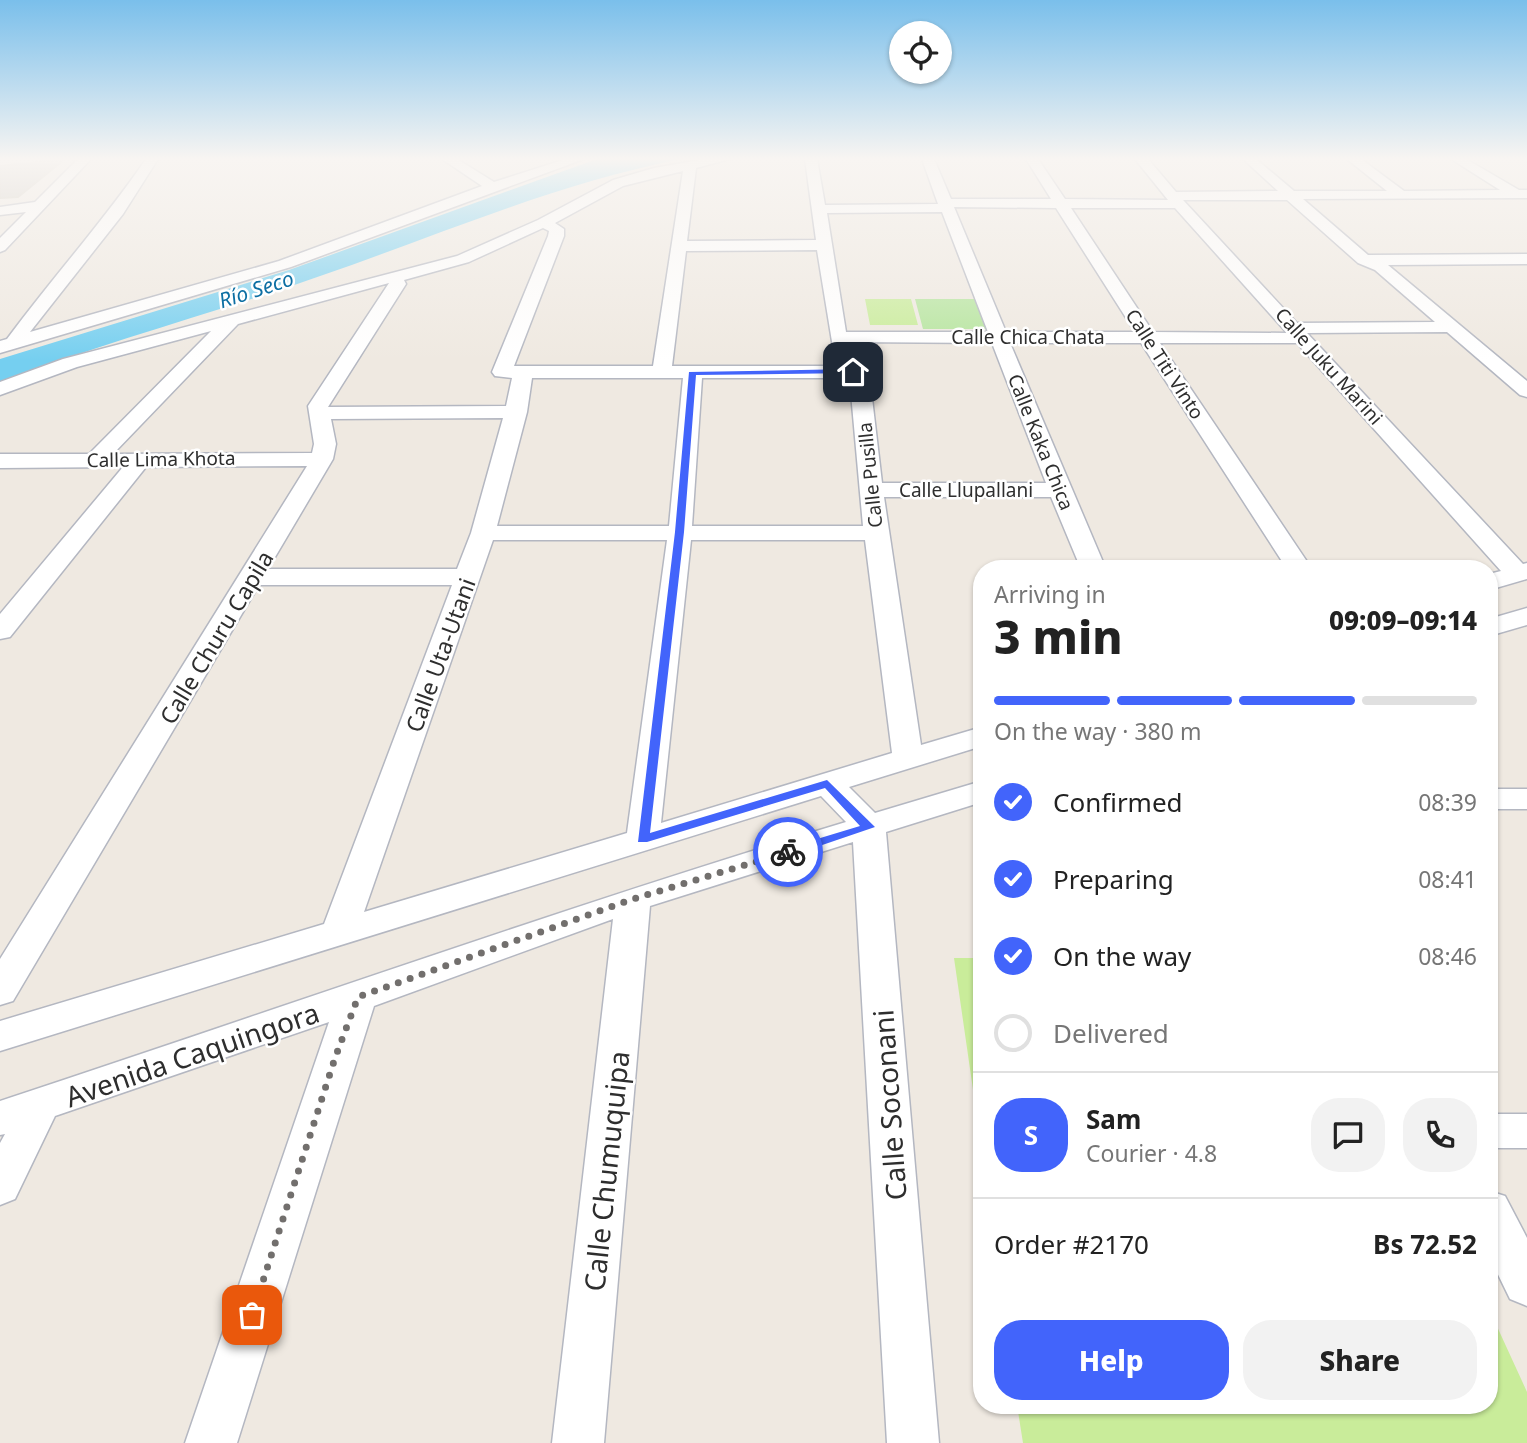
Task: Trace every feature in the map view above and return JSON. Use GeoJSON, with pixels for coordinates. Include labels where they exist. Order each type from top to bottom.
{"type":"FeatureCollection","features":[{"type":"Feature","properties":{"kind":"street"},"geometry":{"type":"LineString","coordinates":[[0,247],[21,226]]}},
{"type":"Feature","properties":{"kind":"street"},"geometry":{"type":"LineString","coordinates":[[6,346],[105,226]]}},
{"type":"Feature","properties":{"kind":"street"},"geometry":{"type":"LineString","coordinates":[[6,346],[285,264],[387,226]]}},
{"type":"Feature","properties":{"kind":"street"},"geometry":{"type":"LineString","coordinates":[[0,389],[70,363],[395,278],[486,250],[536,226]]}},
{"type":"Feature","properties":{"kind":"street","name":"Calle Uta-Utani"},"geometry":{"type":"LineString","coordinates":[[339,933],[483,533],[517,412],[512,372],[556,236],[557,229],[551,226]]}},
{"type":"Feature","properties":{"kind":"street"},"geometry":{"type":"LineString","coordinates":[[662,372],[681,226]]}},
{"type":"Feature","properties":{"kind":"street","name":"Calle Pusilla"},"geometry":{"type":"LineString","coordinates":[[821,226],[842,362],[860,381],[876,533],[908,758]]}},
{"type":"Feature","properties":{"kind":"street","name":"Calle Kaka Chica"},"geometry":{"type":"LineString","coordinates":[[953,226],[1090,560]]}},
{"type":"Feature","properties":{"kind":"street","name":"Calle Titi Vinto"},"geometry":{"type":"LineString","coordinates":[[1074,226],[1294,560]]}},
{"type":"Feature","properties":{"kind":"street","name":"Calle Juku Marini"},"geometry":{"type":"LineString","coordinates":[[1199,226],[1522,572]]}},
{"type":"Feature","properties":{"kind":"street"},"geometry":{"type":"LineString","coordinates":[[1324,226],[1364,260],[1381,267],[1527,391]]}},
{"type":"Feature","properties":{"kind":"street"},"geometry":{"type":"LineString","coordinates":[[678,246],[824,245]]}},
{"type":"Feature","properties":{"kind":"street"},"geometry":{"type":"LineString","coordinates":[[1497,259],[1517,274]]}},
{"type":"Feature","properties":{"kind":"street"},"geometry":{"type":"LineString","coordinates":[[1364,260],[1527,259]]}},
{"type":"Feature","properties":{"kind":"street"},"geometry":{"type":"LineString","coordinates":[[322,458],[325,444],[317,413],[323,398],[398,284],[395,278]]}},
{"type":"Feature","properties":{"kind":"street"},"geometry":{"type":"LineString","coordinates":[[95,460],[233,319]]}},
{"type":"Feature","properties":{"kind":"street","name":"Calle Chica Chata"},"geometry":{"type":"LineString","coordinates":[[838,337],[1149,337],[1451,327]]}},
{"type":"Feature","properties":{"kind":"street"},"geometry":{"type":"LineString","coordinates":[[512,372],[853,372]]}},
{"type":"Feature","properties":{"kind":"street"},"geometry":{"type":"LineString","coordinates":[[643,839],[680,532],[693,372]]}},
{"type":"Feature","properties":{"kind":"street"},"geometry":{"type":"LineString","coordinates":[[317,413],[517,412]]}},
{"type":"Feature","properties":{"kind":"street","name":"Calle Lima Khota"},"geometry":{"type":"LineString","coordinates":[[0,461],[322,458]]}},
{"type":"Feature","properties":{"kind":"street","name":"Calle Churu Capila"},"geometry":{"type":"LineString","coordinates":[[0,991],[253,577],[322,458]]}},
{"type":"Feature","properties":{"kind":"street"},"geometry":{"type":"LineString","coordinates":[[0,631],[140,460]]}},
{"type":"Feature","properties":{"kind":"street","name":"Calle Llupallani"},"geometry":{"type":"LineString","coordinates":[[872,490],[1060,490]]}},
{"type":"Feature","properties":{"kind":"street"},"geometry":{"type":"LineString","coordinates":[[483,533],[876,533]]}},
{"type":"Feature","properties":{"kind":"street"},"geometry":{"type":"LineString","coordinates":[[1498,579],[1522,572]]}},
{"type":"Feature","properties":{"kind":"street"},"geometry":{"type":"LineString","coordinates":[[253,577],[468,577]]}},
{"type":"Feature","properties":{"kind":"street"},"geometry":{"type":"LineString","coordinates":[[1498,625],[1527,616]]}},
{"type":"Feature","properties":{"kind":"street"},"geometry":{"type":"LineString","coordinates":[[0,1036],[973,739]]}},
{"type":"Feature","properties":{"kind":"street"},"geometry":{"type":"LineString","coordinates":[[827,783],[869,827]]}},
{"type":"Feature","properties":{"kind":"street","name":"Avenida Caquingora"},"geometry":{"type":"LineString","coordinates":[[0,1118],[358,997],[633,899],[973,794]]}},
{"type":"Feature","properties":{"kind":"street"},"geometry":{"type":"LineString","coordinates":[[1498,799],[1527,799]]}},
{"type":"Feature","properties":{"kind":"street","name":"Calle Soconani"},"geometry":{"type":"LineString","coordinates":[[869,827],[913,1443]]}},
{"type":"Feature","properties":{"kind":"street","name":"Calle Chumuquipa"},"geometry":{"type":"LineString","coordinates":[[578,1443],[633,899]]}},
{"type":"Feature","properties":{"kind":"street"},"geometry":{"type":"LineString","coordinates":[[211,1443],[335,1058],[358,997]]}},
{"type":"Feature","properties":{"kind":"street"},"geometry":{"type":"LineString","coordinates":[[0,1186],[40,1105]]}},
{"type":"Feature","properties":{"kind":"street"},"geometry":{"type":"LineString","coordinates":[[1498,1131],[1527,1130]]}},
{"type":"Feature","properties":{"kind":"street"},"geometry":{"type":"LineString","coordinates":[[1498,1228],[1527,1284]]}},
{"type":"Feature","properties":{"kind":"green space"},"geometry":{"type":"Polygon","coordinates":[[[865,299],[911,299],[918,325],[870,325],[865,299]]]}},
{"type":"Feature","properties":{"kind":"green space"},"geometry":{"type":"Polygon","coordinates":[[[915,299],[988,299],[1000,329],[923,329],[915,299]]]}},
{"type":"Feature","properties":{"kind":"green space"},"geometry":{"type":"Polygon","coordinates":[[[954,958],[973,958],[973,1090],[954,958]]]}},
{"type":"Feature","properties":{"kind":"green space"},"geometry":{"type":"Polygon","coordinates":[[[1498,1329],[1527,1392],[1527,1443],[1023,1443],[1018,1414],[1498,1414],[1498,1329]]]}},
{"type":"Feature","properties":{"kind":"water","name":"Río Seco"},"geometry":{"type":"Polygon","coordinates":[[[410,226],[458,226],[323,275],[80,354],[0,383],[0,359],[289,270],[410,226]]]}},
{"type":"Feature","properties":{"kind":"way so far"},"geometry":{"type":"LineString","coordinates":[[252,1315],[335,1058],[358,997],[633,899],[788,852]]}},
{"type":"Feature","properties":{"kind":"route"},"geometry":{"type":"LineString","coordinates":[[788,852],[869,827],[827,783],[643,839],[680,532],[693,372],[853,372]]}}]}
